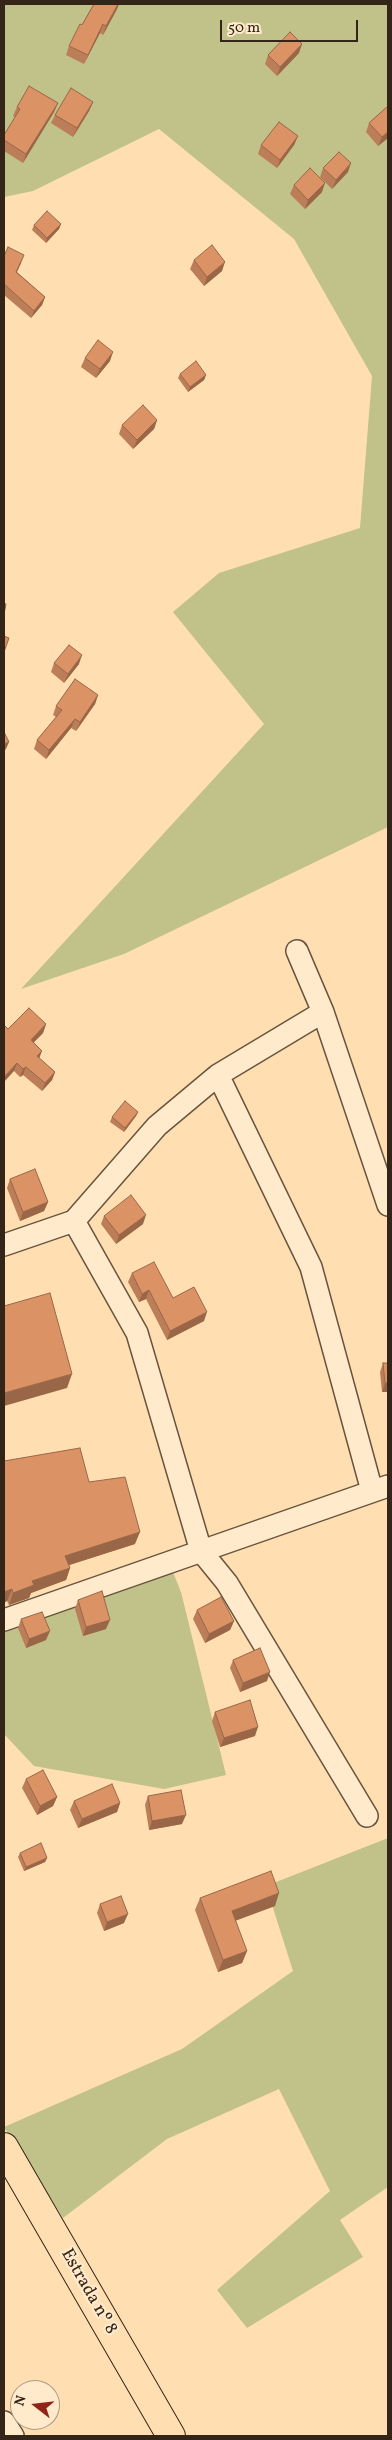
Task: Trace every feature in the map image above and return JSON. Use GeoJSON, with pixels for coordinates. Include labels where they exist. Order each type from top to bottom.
{"type":"FeatureCollection","features":[{"type":"Feature","properties":{"kind":"main road","name":"Estrada nº 8"},"geometry":{"type":"LineString","coordinates":[[4,2148],[171,2436]]}},
{"type":"Feature","properties":{"kind":"street"},"geometry":{"type":"LineString","coordinates":[[297,951],[323,1012],[388,1204]]}},
{"type":"Feature","properties":{"kind":"street"},"geometry":{"type":"LineString","coordinates":[[4,1246],[74,1221],[157,1126],[218,1075],[323,1012]]}},
{"type":"Feature","properties":{"kind":"street"},"geometry":{"type":"LineString","coordinates":[[4,1620],[380,1489],[311,1267],[218,1075]]}},
{"type":"Feature","properties":{"kind":"street"},"geometry":{"type":"LineString","coordinates":[[74,1221],[137,1333],[201,1551],[227,1583],[367,1816]]}},
{"type":"Feature","properties":{"kind":"street"},"geometry":{"type":"LineString","coordinates":[[4,2422],[13,2436]]}},
{"type":"Feature","properties":{"kind":"green space"},"geometry":{"type":"Polygon","coordinates":[[[4,4],[388,4],[388,827],[124,954],[21,989],[264,724],[173,612],[219,573],[360,528],[372,376],[294,239],[159,129],[33,191],[4,197],[4,4]]]}},
{"type":"Feature","properties":{"kind":"green space"},"geometry":{"type":"Polygon","coordinates":[[[166,1555],[181,1592],[226,1775],[164,1789],[34,1766],[4,1734],[4,1615],[166,1555]]]}},
{"type":"Feature","properties":{"kind":"green space"},"geometry":{"type":"Polygon","coordinates":[[[388,1838],[388,2187],[340,2220],[363,2257],[247,2328],[217,2290],[330,2191],[279,2089],[167,2139],[63,2218],[4,2127],[182,2049],[293,1971],[266,1886],[388,1838]]]}},
{"type":"Feature","properties":{"kind":"building"},"geometry":{"type":"Polygon","coordinates":[[[94,4],[118,4],[106,26],[103,24],[88,55],[69,46],[80,24],[82,25],[94,4]]]}},
{"type":"Feature","properties":{"kind":"building"},"geometry":{"type":"Polygon","coordinates":[[[290,32],[302,44],[280,67],[268,55],[290,32]]]}},
{"type":"Feature","properties":{"kind":"building"},"geometry":{"type":"Polygon","coordinates":[[[29,86],[58,103],[26,154],[4,140],[4,135],[20,109],[17,107],[29,86]]]}},
{"type":"Feature","properties":{"kind":"building"},"geometry":{"type":"Polygon","coordinates":[[[71,88],[93,102],[77,128],[55,115],[71,88]]]}},
{"type":"Feature","properties":{"kind":"building"},"geometry":{"type":"Polygon","coordinates":[[[388,106],[388,132],[382,137],[369,123],[388,106]]]}},
{"type":"Feature","properties":{"kind":"building"},"geometry":{"type":"Polygon","coordinates":[[[279,122],[298,136],[280,160],[261,145],[279,122]]]}},
{"type":"Feature","properties":{"kind":"building"},"geometry":{"type":"Polygon","coordinates":[[[339,152],[351,163],[336,180],[323,168],[339,152]]]}},
{"type":"Feature","properties":{"kind":"building"},"geometry":{"type":"Polygon","coordinates":[[[310,168],[325,183],[308,200],[294,185],[310,168]]]}},
{"type":"Feature","properties":{"kind":"building"},"geometry":{"type":"Polygon","coordinates":[[[47,211],[61,224],[47,238],[34,225],[47,211]]]}},
{"type":"Feature","properties":{"kind":"building"},"geometry":{"type":"Polygon","coordinates":[[[212,245],[225,262],[207,277],[194,260],[212,245]]]}},
{"type":"Feature","properties":{"kind":"building"},"geometry":{"type":"Polygon","coordinates":[[[8,247],[24,255],[16,272],[45,297],[34,311],[4,284],[4,256],[8,247]]]}},
{"type":"Feature","properties":{"kind":"building"},"geometry":{"type":"Polygon","coordinates":[[[98,340],[113,352],[100,369],[85,358],[98,340]]]}},
{"type":"Feature","properties":{"kind":"building"},"geometry":{"type":"Polygon","coordinates":[[[196,361],[206,375],[190,387],[180,374],[196,361]]]}},
{"type":"Feature","properties":{"kind":"building"},"geometry":{"type":"Polygon","coordinates":[[[143,405],[157,420],[137,440],[122,425],[143,405]]]}},
{"type":"Feature","properties":{"kind":"building"},"geometry":{"type":"Polygon","coordinates":[[[4,636],[9,638],[4,652],[4,636]]]}},
{"type":"Feature","properties":{"kind":"building"},"geometry":{"type":"Polygon","coordinates":[[[69,645],[82,655],[68,674],[54,663],[69,645]]]}},
{"type":"Feature","properties":{"kind":"building"},"geometry":{"type":"Polygon","coordinates":[[[75,679],[98,695],[80,722],[75,719],[49,750],[37,740],[62,710],[56,706],[75,679]]]}},
{"type":"Feature","properties":{"kind":"building"},"geometry":{"type":"Polygon","coordinates":[[[4,732],[9,742],[4,744],[4,732]]]}},
{"type":"Feature","properties":{"kind":"building"},"geometry":{"type":"Polygon","coordinates":[[[29,1008],[46,1024],[31,1040],[42,1051],[37,1056],[55,1072],[45,1083],[26,1067],[23,1069],[17,1063],[4,1077],[4,1025],[8,1029],[29,1008]]]}},
{"type":"Feature","properties":{"kind":"building"},"geometry":{"type":"Polygon","coordinates":[[[125,1101],[138,1112],[125,1128],[112,1117],[125,1101]]]}},
{"type":"Feature","properties":{"kind":"building"},"geometry":{"type":"Polygon","coordinates":[[[35,1169],[48,1202],[23,1212],[10,1179],[35,1169]]]}},
{"type":"Feature","properties":{"kind":"building"},"geometry":{"type":"Polygon","coordinates":[[[131,1195],[146,1215],[119,1235],[104,1216],[131,1195]]]}},
{"type":"Feature","properties":{"kind":"building"},"geometry":{"type":"Polygon","coordinates":[[[154,1262],[173,1298],[194,1287],[207,1312],[170,1331],[149,1290],[142,1294],[132,1273],[154,1262]]]}},
{"type":"Feature","properties":{"kind":"building"},"geometry":{"type":"Polygon","coordinates":[[[50,1293],[72,1374],[4,1393],[4,1306],[50,1293]]]}},
{"type":"Feature","properties":{"kind":"building"},"geometry":{"type":"Polygon","coordinates":[[[383,1363],[388,1363],[388,1383],[385,1383],[383,1363]]]}},
{"type":"Feature","properties":{"kind":"building"},"geometry":{"type":"Polygon","coordinates":[[[80,1448],[89,1482],[125,1477],[140,1532],[65,1556],[70,1568],[32,1581],[34,1585],[13,1593],[12,1589],[4,1592],[4,1461],[80,1448]]]}},
{"type":"Feature","properties":{"kind":"building"},"geometry":{"type":"Polygon","coordinates":[[[102,1591],[110,1620],[86,1627],[78,1600],[102,1591]]]}},
{"type":"Feature","properties":{"kind":"building"},"geometry":{"type":"Polygon","coordinates":[[[221,1597],[234,1621],[209,1634],[197,1610],[221,1597]]]}},
{"type":"Feature","properties":{"kind":"building"},"geometry":{"type":"Polygon","coordinates":[[[42,1612],[50,1631],[29,1639],[21,1619],[42,1612]]]}},
{"type":"Feature","properties":{"kind":"building"},"geometry":{"type":"Polygon","coordinates":[[[260,1648],[270,1672],[243,1683],[233,1660],[260,1648]]]}},
{"type":"Feature","properties":{"kind":"building"},"geometry":{"type":"Polygon","coordinates":[[[250,1700],[258,1727],[224,1738],[215,1712],[250,1700]]]}},
{"type":"Feature","properties":{"kind":"building"},"geometry":{"type":"Polygon","coordinates":[[[43,1770],[57,1797],[40,1806],[26,1779],[43,1770]]]}},
{"type":"Feature","properties":{"kind":"building"},"geometry":{"type":"Polygon","coordinates":[[[112,1784],[120,1803],[82,1819],[74,1801],[112,1784]]]}},
{"type":"Feature","properties":{"kind":"building"},"geometry":{"type":"Polygon","coordinates":[[[181,1790],[186,1815],[152,1821],[148,1796],[181,1790]]]}},
{"type":"Feature","properties":{"kind":"building"},"geometry":{"type":"Polygon","coordinates":[[[41,1843],[47,1858],[26,1867],[20,1853],[41,1843]]]}},
{"type":"Feature","properties":{"kind":"building"},"geometry":{"type":"Polygon","coordinates":[[[271,1871],[279,1893],[232,1911],[247,1951],[223,1960],[200,1898],[271,1871]]]}},
{"type":"Feature","properties":{"kind":"building"},"geometry":{"type":"Polygon","coordinates":[[[121,1896],[128,1914],[107,1922],[100,1904],[121,1896]]]}}]}
